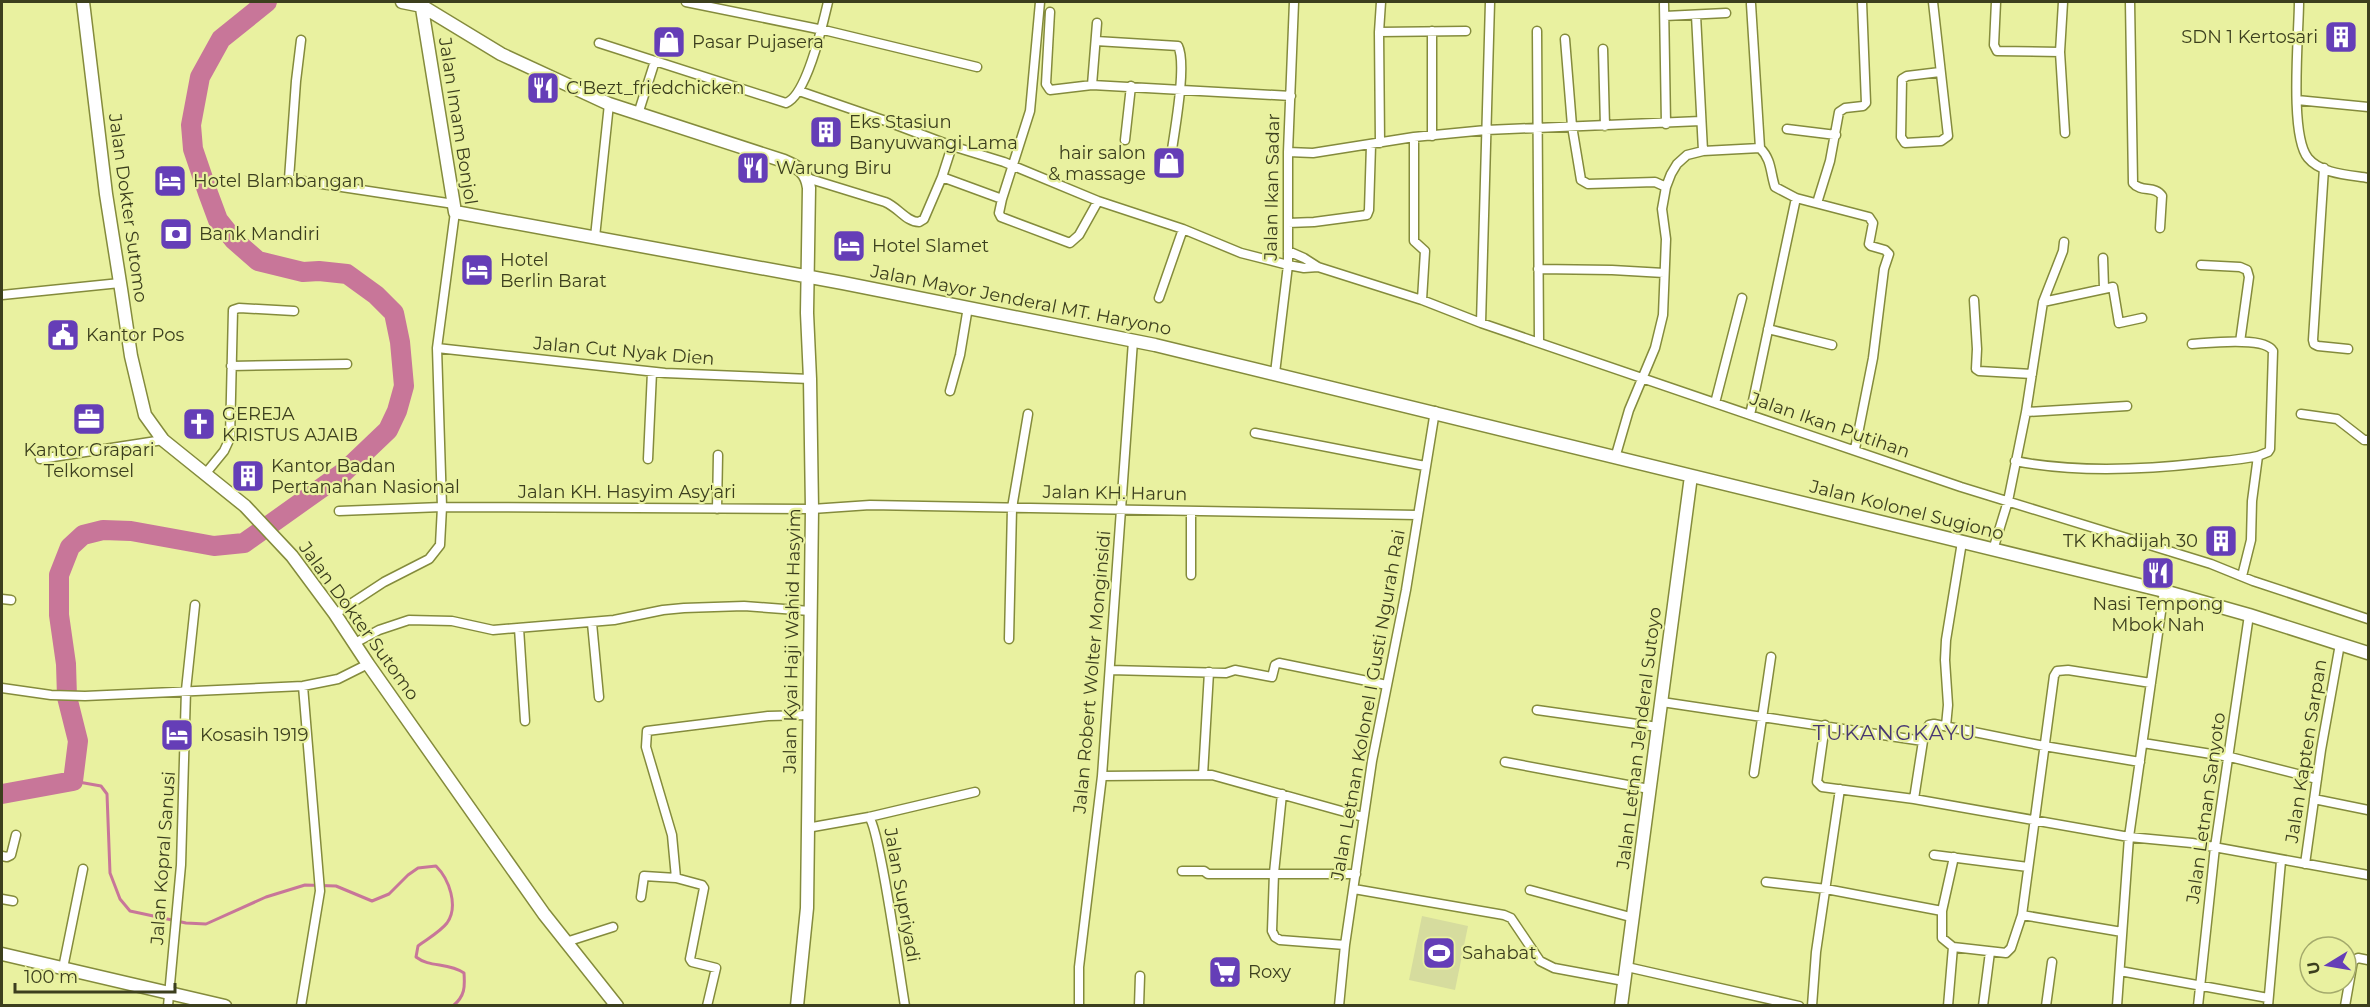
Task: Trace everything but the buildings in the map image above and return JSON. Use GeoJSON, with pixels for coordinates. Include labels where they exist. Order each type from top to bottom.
{"type":"FeatureCollection","features":[{"type":"Feature","properties":{"kind":"main road","name":"Jalan Dokter Sutomo"},"geometry":{"type":"LineString","coordinates":[[83,2],[130,356],[141,405],[149,422],[163,440],[245,506],[292,556],[566,942],[617,1005]]}},
{"type":"Feature","properties":{"kind":"main road"},"geometry":{"type":"LineString","coordinates":[[402,2],[422,4],[501,54],[609,105],[784,161],[800,169],[807,178]]}},
{"type":"Feature","properties":{"kind":"main road","name":"Jalan Imam Bonjol"},"geometry":{"type":"LineString","coordinates":[[422,4],[454,208]]}},
{"type":"Feature","properties":{"kind":"main road","name":"Jalan Kyai Haji Wahid Hasyim"},"geometry":{"type":"LineString","coordinates":[[797,1005],[807,908],[812,509],[807,276],[809,188],[807,178]]}},
{"type":"Feature","properties":{"kind":"main road","name":"Jalan Mayor Jenderal MT. Haryono"},"geometry":{"type":"LineString","coordinates":[[454,208],[1134,341],[1435,411]]}},
{"type":"Feature","properties":{"kind":"main road","name":"Jalan Kolonel Sugiono"},"geometry":{"type":"LineString","coordinates":[[1435,411],[1615,458],[2164,591],[2368,653]]}},
{"type":"Feature","properties":{"kind":"main road","name":"Jalan Letnan Jenderal Sutoyo"},"geometry":{"type":"LineString","coordinates":[[1621,1005],[1691,476]]}},
{"type":"Feature","properties":{"kind":"main road"},"geometry":{"type":"LineString","coordinates":[[2,954],[225,1005]]}},
{"type":"Feature","properties":{"kind":"street"},"geometry":{"type":"LineString","coordinates":[[686,2],[821,29],[977,67]]}},
{"type":"Feature","properties":{"kind":"street"},"geometry":{"type":"LineString","coordinates":[[599,43],[783,103],[792,101],[799,91],[828,2]]}},
{"type":"Feature","properties":{"kind":"street"},"geometry":{"type":"LineString","coordinates":[[1040,2],[1027,120],[999,213],[1001,217],[1070,243],[1079,235],[1098,201]]}},
{"type":"Feature","properties":{"kind":"street","name":"Jalan Ikan Sadar"},"geometry":{"type":"LineString","coordinates":[[1275,373],[1288,265],[1288,152],[1294,2]]}},
{"type":"Feature","properties":{"kind":"street"},"geometry":{"type":"LineString","coordinates":[[1288,223],[1326,221],[1367,215],[1375,144],[1381,2]]}},
{"type":"Feature","properties":{"kind":"street"},"geometry":{"type":"LineString","coordinates":[[1481,323],[1490,2]]}},
{"type":"Feature","properties":{"kind":"street"},"geometry":{"type":"LineString","coordinates":[[1817,203],[1830,161],[1838,117],[1842,109],[1863,106],[1866,103],[1862,2]]}},
{"type":"Feature","properties":{"kind":"street"},"geometry":{"type":"LineString","coordinates":[[1933,2],[1947,138],[1941,141],[1905,143],[1901,137],[1902,79],[1907,76],[1940,72]]}},
{"type":"Feature","properties":{"kind":"street"},"geometry":{"type":"LineString","coordinates":[[1996,2],[1994,45],[1997,51],[2060,52]]}},
{"type":"Feature","properties":{"kind":"street"},"geometry":{"type":"LineString","coordinates":[[2063,2],[2060,52],[2065,133]]}},
{"type":"Feature","properties":{"kind":"street"},"geometry":{"type":"LineString","coordinates":[[2130,2],[2133,183],[2140,189],[2156,190],[2161,193],[2160,228]]}},
{"type":"Feature","properties":{"kind":"street"},"geometry":{"type":"LineString","coordinates":[[2299,2],[2299,141],[2307,158],[2317,166],[2337,173],[2368,178]]}},
{"type":"Feature","properties":{"kind":"street"},"geometry":{"type":"LineString","coordinates":[[1664,4],[1666,124]]}},
{"type":"Feature","properties":{"kind":"street"},"geometry":{"type":"LineString","coordinates":[[1751,4],[1760,148]]}},
{"type":"Feature","properties":{"kind":"street"},"geometry":{"type":"LineString","coordinates":[[1050,12],[1047,87],[1050,90],[1092,85],[1291,96]]}},
{"type":"Feature","properties":{"kind":"street"},"geometry":{"type":"LineString","coordinates":[[1665,16],[1725,13]]}},
{"type":"Feature","properties":{"kind":"street"},"geometry":{"type":"LineString","coordinates":[[1696,15],[1703,151]]}},
{"type":"Feature","properties":{"kind":"street"},"geometry":{"type":"LineString","coordinates":[[1092,85],[1097,23]]}},
{"type":"Feature","properties":{"kind":"street"},"geometry":{"type":"LineString","coordinates":[[1432,31],[1432,136]]}},
{"type":"Feature","properties":{"kind":"street"},"geometry":{"type":"LineString","coordinates":[[1379,32],[1466,31]]}},
{"type":"Feature","properties":{"kind":"street"},"geometry":{"type":"LineString","coordinates":[[1537,31],[1539,342]]}},
{"type":"Feature","properties":{"kind":"street"},"geometry":{"type":"LineString","coordinates":[[1565,39],[1572,126],[1581,180],[1584,183],[1655,182],[1666,187]]}},
{"type":"Feature","properties":{"kind":"street"},"geometry":{"type":"LineString","coordinates":[[301,40],[289,179],[454,208]]}},
{"type":"Feature","properties":{"kind":"street"},"geometry":{"type":"LineString","coordinates":[[1096,41],[1179,46],[1182,56],[1180,90],[1169,170]]}},
{"type":"Feature","properties":{"kind":"street"},"geometry":{"type":"LineString","coordinates":[[1603,49],[1605,126]]}},
{"type":"Feature","properties":{"kind":"street"},"geometry":{"type":"LineString","coordinates":[[638,114],[655,62]]}},
{"type":"Feature","properties":{"kind":"street"},"geometry":{"type":"LineString","coordinates":[[1125,140],[1131,86]]}},
{"type":"Feature","properties":{"kind":"street"},"geometry":{"type":"LineString","coordinates":[[799,91],[1014,166],[1098,201],[1184,230],[1241,253],[1304,268],[1318,267]]}},
{"type":"Feature","properties":{"kind":"street"},"geometry":{"type":"LineString","coordinates":[[2298,100],[2368,107]]}},
{"type":"Feature","properties":{"kind":"street"},"geometry":{"type":"LineString","coordinates":[[595,237],[609,105]]}},
{"type":"Feature","properties":{"kind":"street"},"geometry":{"type":"LineString","coordinates":[[1288,152],[1313,153],[1486,130],[1701,121]]}},
{"type":"Feature","properties":{"kind":"street"},"geometry":{"type":"LineString","coordinates":[[1787,129],[1836,135]]}},
{"type":"Feature","properties":{"kind":"street"},"geometry":{"type":"LineString","coordinates":[[1414,138],[1414,241],[1425,251],[1422,300]]}},
{"type":"Feature","properties":{"kind":"street"},"geometry":{"type":"LineString","coordinates":[[807,178],[890,204],[917,223],[924,219],[952,146]]}},
{"type":"Feature","properties":{"kind":"street"},"geometry":{"type":"LineString","coordinates":[[1615,458],[1640,379],[1655,348],[1663,315],[1666,239],[1662,209],[1666,187],[1677,164],[1687,156],[1703,151],[1760,148],[1767,154],[1770,161],[1775,187],[1796,198],[1871,219],[1873,223],[1869,244],[1889,254],[1884,269],[1873,358],[1855,449]]}},
{"type":"Feature","properties":{"kind":"street"},"geometry":{"type":"LineString","coordinates":[[2324,168],[2313,340],[2314,344],[2319,346],[2348,349]]}},
{"type":"Feature","properties":{"kind":"street"},"geometry":{"type":"LineString","coordinates":[[942,177],[1002,199]]}},
{"type":"Feature","properties":{"kind":"street"},"geometry":{"type":"LineString","coordinates":[[1750,415],[1796,198]]}},
{"type":"Feature","properties":{"kind":"street","name":"Jalan Imam Bonjol"},"geometry":{"type":"LineString","coordinates":[[335,614],[384,582],[429,559],[440,545],[442,507],[436,348],[454,208]]}},
{"type":"Feature","properties":{"kind":"street"},"geometry":{"type":"LineString","coordinates":[[1159,298],[1184,230]]}},
{"type":"Feature","properties":{"kind":"street"},"geometry":{"type":"LineString","coordinates":[[1992,550],[2008,501],[2026,412],[2043,302],[2063,251],[2064,242]]}},
{"type":"Feature","properties":{"kind":"street"},"geometry":{"type":"LineString","coordinates":[[1288,251],[1318,267]]}},
{"type":"Feature","properties":{"kind":"street"},"geometry":{"type":"LineString","coordinates":[[2103,258],[2104,288]]}},
{"type":"Feature","properties":{"kind":"street"},"geometry":{"type":"LineString","coordinates":[[2201,265],[2240,267],[2247,270],[2249,276],[2241,342]]}},
{"type":"Feature","properties":{"kind":"street","name":"Jalan Ikan Putihan"},"geometry":{"type":"LineString","coordinates":[[1318,267],[1422,300],[1640,379],[1855,449],[1961,487],[2211,564],[2283,592],[2368,619]]}},
{"type":"Feature","properties":{"kind":"street"},"geometry":{"type":"LineString","coordinates":[[1538,269],[1664,273]]}},
{"type":"Feature","properties":{"kind":"street"},"geometry":{"type":"LineString","coordinates":[[2,295],[120,283]]}},
{"type":"Feature","properties":{"kind":"street"},"geometry":{"type":"LineString","coordinates":[[2043,302],[2113,287],[2119,322],[2142,318]]}},
{"type":"Feature","properties":{"kind":"street"},"geometry":{"type":"LineString","coordinates":[[1715,403],[1742,298]]}},
{"type":"Feature","properties":{"kind":"street"},"geometry":{"type":"LineString","coordinates":[[1974,300],[1976,369],[2032,374]]}},
{"type":"Feature","properties":{"kind":"street"},"geometry":{"type":"LineString","coordinates":[[950,391],[960,355],[968,308]]}},
{"type":"Feature","properties":{"kind":"street"},"geometry":{"type":"LineString","coordinates":[[206,473],[229,442],[234,309],[294,311]]}},
{"type":"Feature","properties":{"kind":"street"},"geometry":{"type":"LineString","coordinates":[[1768,330],[1832,345]]}},
{"type":"Feature","properties":{"kind":"street","name":"Jalan Robert Wolter Monginsidi"},"geometry":{"type":"LineString","coordinates":[[1079,1005],[1078,967],[1102,776],[1134,341]]}},
{"type":"Feature","properties":{"kind":"street"},"geometry":{"type":"LineString","coordinates":[[2015,461],[2081,468],[2125,469],[2171,467],[2258,456],[2268,452],[2270,449],[2273,351],[2270,346],[2241,342],[2192,344]]}},
{"type":"Feature","properties":{"kind":"street","name":"Jalan Cut Nyak Dien"},"geometry":{"type":"LineString","coordinates":[[436,348],[652,372],[810,379]]}},
{"type":"Feature","properties":{"kind":"street"},"geometry":{"type":"LineString","coordinates":[[231,366],[347,364]]}},
{"type":"Feature","properties":{"kind":"street"},"geometry":{"type":"LineString","coordinates":[[648,459],[652,372]]}},
{"type":"Feature","properties":{"kind":"street"},"geometry":{"type":"LineString","coordinates":[[2026,412],[2127,406]]}},
{"type":"Feature","properties":{"kind":"street","name":"Jalan Letnan Kolonel I Gusti Ngurah Rai"},"geometry":{"type":"LineString","coordinates":[[1339,1005],[1363,817],[1406,590],[1435,411]]}},
{"type":"Feature","properties":{"kind":"street"},"geometry":{"type":"LineString","coordinates":[[1009,639],[1012,508],[1028,414]]}},
{"type":"Feature","properties":{"kind":"street"},"geometry":{"type":"LineString","coordinates":[[2301,414],[2337,419],[2364,440],[2368,440]]}},
{"type":"Feature","properties":{"kind":"street"},"geometry":{"type":"LineString","coordinates":[[1255,433],[1425,466]]}},
{"type":"Feature","properties":{"kind":"street"},"geometry":{"type":"LineString","coordinates":[[40,459],[163,440]]}},
{"type":"Feature","properties":{"kind":"street"},"geometry":{"type":"LineString","coordinates":[[717,509],[718,455]]}},
{"type":"Feature","properties":{"kind":"street"},"geometry":{"type":"LineString","coordinates":[[2242,576],[2251,540],[2252,501],[2258,456]]}},
{"type":"Feature","properties":{"kind":"street","name":"Jalan KH. Harun"},"geometry":{"type":"LineString","coordinates":[[812,509],[870,506],[1417,515]]}},
{"type":"Feature","properties":{"kind":"street","name":"Jalan KH. Hasyim Asy'ari"},"geometry":{"type":"LineString","coordinates":[[339,511],[442,507],[812,509]]}},
{"type":"Feature","properties":{"kind":"street"},"geometry":{"type":"LineString","coordinates":[[1191,511],[1191,575]]}},
{"type":"Feature","properties":{"kind":"street"},"geometry":{"type":"LineString","coordinates":[[1946,726],[1948,705],[1946,640],[1962,542]]}},
{"type":"Feature","properties":{"kind":"street"},"geometry":{"type":"LineString","coordinates":[[2117,1005],[2129,837],[2164,591]]}},
{"type":"Feature","properties":{"kind":"street","name":"Jalan Kopral Sanusi"},"geometry":{"type":"LineString","coordinates":[[168,1005],[177,921],[184,812],[186,690],[195,605]]}},
{"type":"Feature","properties":{"kind":"street"},"geometry":{"type":"LineString","coordinates":[[355,643],[379,630],[410,620],[452,621],[493,630],[592,623],[663,610],[716,606],[810,611]]}},
{"type":"Feature","properties":{"kind":"street","name":"Jalan Letnan Sanyoto"},"geometry":{"type":"LineString","coordinates":[[2198,1005],[2215,847],[2249,615]]}},
{"type":"Feature","properties":{"kind":"street"},"geometry":{"type":"LineString","coordinates":[[592,623],[598,698]]}},
{"type":"Feature","properties":{"kind":"street"},"geometry":{"type":"LineString","coordinates":[[519,628],[525,721]]}},
{"type":"Feature","properties":{"kind":"street","name":"Jalan Kapten Sarpan"},"geometry":{"type":"LineString","coordinates":[[2305,864],[2340,644]]}},
{"type":"Feature","properties":{"kind":"street"},"geometry":{"type":"LineString","coordinates":[[1754,773],[1771,657]]}},
{"type":"Feature","properties":{"kind":"street"},"geometry":{"type":"LineString","coordinates":[[1110,670],[1229,673],[1235,670],[1272,677],[1275,664],[1279,663],[1387,685]]}},
{"type":"Feature","properties":{"kind":"street"},"geometry":{"type":"LineString","coordinates":[[2,688],[51,695],[85,696],[303,686],[339,679],[368,664]]}},
{"type":"Feature","properties":{"kind":"street"},"geometry":{"type":"LineString","coordinates":[[1954,857],[1942,911],[1940,934],[1942,938],[1953,947],[2008,952],[2022,915],[2052,682],[2057,671],[2068,670],[2151,683]]}},
{"type":"Feature","properties":{"kind":"street"},"geometry":{"type":"LineString","coordinates":[[1203,775],[1209,672]]}},
{"type":"Feature","properties":{"kind":"street"},"geometry":{"type":"LineString","coordinates":[[301,1005],[320,891],[303,686]]}},
{"type":"Feature","properties":{"kind":"street"},"geometry":{"type":"LineString","coordinates":[[1662,702],[1923,741]]}},
{"type":"Feature","properties":{"kind":"street"},"geometry":{"type":"LineString","coordinates":[[1537,710],[1658,727]]}},
{"type":"Feature","properties":{"kind":"street"},"geometry":{"type":"LineString","coordinates":[[676,878],[672,835],[646,747],[647,731],[768,716],[808,715]]}},
{"type":"Feature","properties":{"kind":"street"},"geometry":{"type":"LineString","coordinates":[[1825,725],[1817,782],[1822,787],[1914,799],[2129,837],[2215,847],[2281,861],[2368,875]]}},
{"type":"Feature","properties":{"kind":"street"},"geometry":{"type":"LineString","coordinates":[[1914,799],[1923,741],[1929,725],[1946,726],[2140,762]]}},
{"type":"Feature","properties":{"kind":"street"},"geometry":{"type":"LineString","coordinates":[[2143,743],[2230,757],[2317,779]]}},
{"type":"Feature","properties":{"kind":"street"},"geometry":{"type":"LineString","coordinates":[[1504,762],[1649,789]]}},
{"type":"Feature","properties":{"kind":"street"},"geometry":{"type":"LineString","coordinates":[[1102,776],[1212,775],[1363,817]]}},
{"type":"Feature","properties":{"kind":"street"},"geometry":{"type":"LineString","coordinates":[[1812,1005],[1840,789]]}},
{"type":"Feature","properties":{"kind":"street"},"geometry":{"type":"LineString","coordinates":[[868,817],[975,792]]}},
{"type":"Feature","properties":{"kind":"street"},"geometry":{"type":"LineString","coordinates":[[1282,794],[1274,873],[1272,931],[1280,940],[1345,945]]}},
{"type":"Feature","properties":{"kind":"street"},"geometry":{"type":"LineString","coordinates":[[2314,799],[2368,810]]}},
{"type":"Feature","properties":{"kind":"street","name":"Jalan Supriyadi"},"geometry":{"type":"LineString","coordinates":[[807,828],[868,817],[874,826],[905,1005]]}},
{"type":"Feature","properties":{"kind":"street"},"geometry":{"type":"LineString","coordinates":[[2,856],[11,855],[16,835]]}},
{"type":"Feature","properties":{"kind":"street"},"geometry":{"type":"LineString","coordinates":[[1934,855],[2028,867]]}},
{"type":"Feature","properties":{"kind":"street","name":"Jalan Kapten Sarpan"},"geometry":{"type":"LineString","coordinates":[[2268,1002],[2281,861]]}},
{"type":"Feature","properties":{"kind":"street"},"geometry":{"type":"LineString","coordinates":[[63,968],[83,869]]}},
{"type":"Feature","properties":{"kind":"street"},"geometry":{"type":"LineString","coordinates":[[1182,871],[1204,871],[1208,874],[1356,874]]}},
{"type":"Feature","properties":{"kind":"street"},"geometry":{"type":"LineString","coordinates":[[641,897],[645,876],[676,878],[702,885],[704,888],[690,959],[692,962],[716,968],[706,1005]]}},
{"type":"Feature","properties":{"kind":"street"},"geometry":{"type":"LineString","coordinates":[[1766,882],[1826,889],[1942,911]]}},
{"type":"Feature","properties":{"kind":"street"},"geometry":{"type":"LineString","coordinates":[[1354,889],[1504,915],[1511,918],[1540,961],[1554,968],[1624,981]]}},
{"type":"Feature","properties":{"kind":"street"},"geometry":{"type":"LineString","coordinates":[[1530,890],[1634,918]]}},
{"type":"Feature","properties":{"kind":"street"},"geometry":{"type":"LineString","coordinates":[[2,899],[13,902]]}},
{"type":"Feature","properties":{"kind":"street"},"geometry":{"type":"LineString","coordinates":[[2022,915],[2122,932]]}},
{"type":"Feature","properties":{"kind":"street"},"geometry":{"type":"LineString","coordinates":[[566,942],[613,927]]}},
{"type":"Feature","properties":{"kind":"street"},"geometry":{"type":"LineString","coordinates":[[1948,1005],[1953,947]]}},
{"type":"Feature","properties":{"kind":"street"},"geometry":{"type":"LineString","coordinates":[[1983,1005],[1990,952]]}},
{"type":"Feature","properties":{"kind":"street"},"geometry":{"type":"LineString","coordinates":[[2345,1005],[2353,961],[2358,958],[2368,960]]}},
{"type":"Feature","properties":{"kind":"street"},"geometry":{"type":"LineString","coordinates":[[2046,1005],[2052,962]]}},
{"type":"Feature","properties":{"kind":"street"},"geometry":{"type":"LineString","coordinates":[[1627,967],[1799,1005]]}},
{"type":"Feature","properties":{"kind":"street"},"geometry":{"type":"LineString","coordinates":[[2120,971],[2201,985],[2268,1002]]}},
{"type":"Feature","properties":{"kind":"street"},"geometry":{"type":"LineString","coordinates":[[1139,1005],[1140,975]]}},
{"type":"Feature","properties":{"kind":"green space","name":"Sahabat"},"geometry":{"type":"Polygon","coordinates":[[[1422,916],[1468,926],[1455,990],[1409,980],[1422,916]]]}},
{"type":"Feature","properties":{"kind":"waterway"},"geometry":{"type":"LineString","coordinates":[[2,794],[73,781],[78,741],[67,697],[66,664],[59,615],[59,575],[70,547],[83,535],[103,530],[131,531],[214,546],[244,543],[344,472],[388,430],[397,411],[404,386],[400,342],[394,313],[376,295],[347,274],[303,272],[258,261],[234,240],[218,220],[193,149],[191,125],[200,77],[221,39],[267,2]]}},
{"type":"Feature","properties":{"kind":"waterway"},"geometry":{"type":"LineString","coordinates":[[73,781],[101,786],[107,794],[110,873],[120,899],[130,911],[186,923],[206,924],[266,897],[305,885],[336,886],[372,901],[389,894],[418,868],[436,866],[445,878],[451,893],[451,916],[444,926],[418,946],[416,957],[427,963],[452,967],[464,973],[463,991],[460,999],[453,1006]]}},
{"type":"Feature","properties":{"kind":"place","name":"SDN 1 Kertosari"},"geometry":{"type":"Point","coordinates":[2341,37]}},
{"type":"Feature","properties":{"kind":"place","name":"Pasar Pujasera"},"geometry":{"type":"Point","coordinates":[669,42]}},
{"type":"Feature","properties":{"kind":"place","name":"C'Bezt_friedchicken"},"geometry":{"type":"Point","coordinates":[543,88]}},
{"type":"Feature","properties":{"kind":"place","name":"Eks Stasiun Banyuwangi Lama"},"geometry":{"type":"Point","coordinates":[826,132]}},
{"type":"Feature","properties":{"kind":"place","name":"hair salon & massage"},"geometry":{"type":"Point","coordinates":[1169,163]}},
{"type":"Feature","properties":{"kind":"place","name":"Warung Biru"},"geometry":{"type":"Point","coordinates":[753,168]}},
{"type":"Feature","properties":{"kind":"place","name":"Hotel Blambangan"},"geometry":{"type":"Point","coordinates":[170,181]}},
{"type":"Feature","properties":{"kind":"place","name":"Bank Mandiri"},"geometry":{"type":"Point","coordinates":[176,234]}},
{"type":"Feature","properties":{"kind":"place","name":"Hotel Slamet"},"geometry":{"type":"Point","coordinates":[849,246]}},
{"type":"Feature","properties":{"kind":"place","name":"Hotel Berlin Barat"},"geometry":{"type":"Point","coordinates":[477,270]}},
{"type":"Feature","properties":{"kind":"place","name":"Kantor Pos"},"geometry":{"type":"Point","coordinates":[63,335]}},
{"type":"Feature","properties":{"kind":"place","name":"Kantor Grapari Telkomsel"},"geometry":{"type":"Point","coordinates":[89,419]}},
{"type":"Feature","properties":{"kind":"place","name":"GEREJA KRISTUS AJAIB"},"geometry":{"type":"Point","coordinates":[199,424]}},
{"type":"Feature","properties":{"kind":"place","name":"Kantor Badan Pertanahan Nasional"},"geometry":{"type":"Point","coordinates":[248,476]}},
{"type":"Feature","properties":{"kind":"place","name":"TK Khadijah 30"},"geometry":{"type":"Point","coordinates":[2221,541]}},
{"type":"Feature","properties":{"kind":"place","name":"Nasi Tempong Mbok Nah"},"geometry":{"type":"Point","coordinates":[2158,573]}},
{"type":"Feature","properties":{"kind":"place","name":"Kosasih 1919"},"geometry":{"type":"Point","coordinates":[177,735]}},
{"type":"Feature","properties":{"kind":"place","name":"Sahabat"},"geometry":{"type":"Point","coordinates":[1439,953]}},
{"type":"Feature","properties":{"kind":"place","name":"Roxy"},"geometry":{"type":"Point","coordinates":[1225,972]}},
{"type":"Feature","properties":{"kind":"district","name":"TUKANGKAYU"},"geometry":{"type":"Point","coordinates":[1895,732]}}]}
